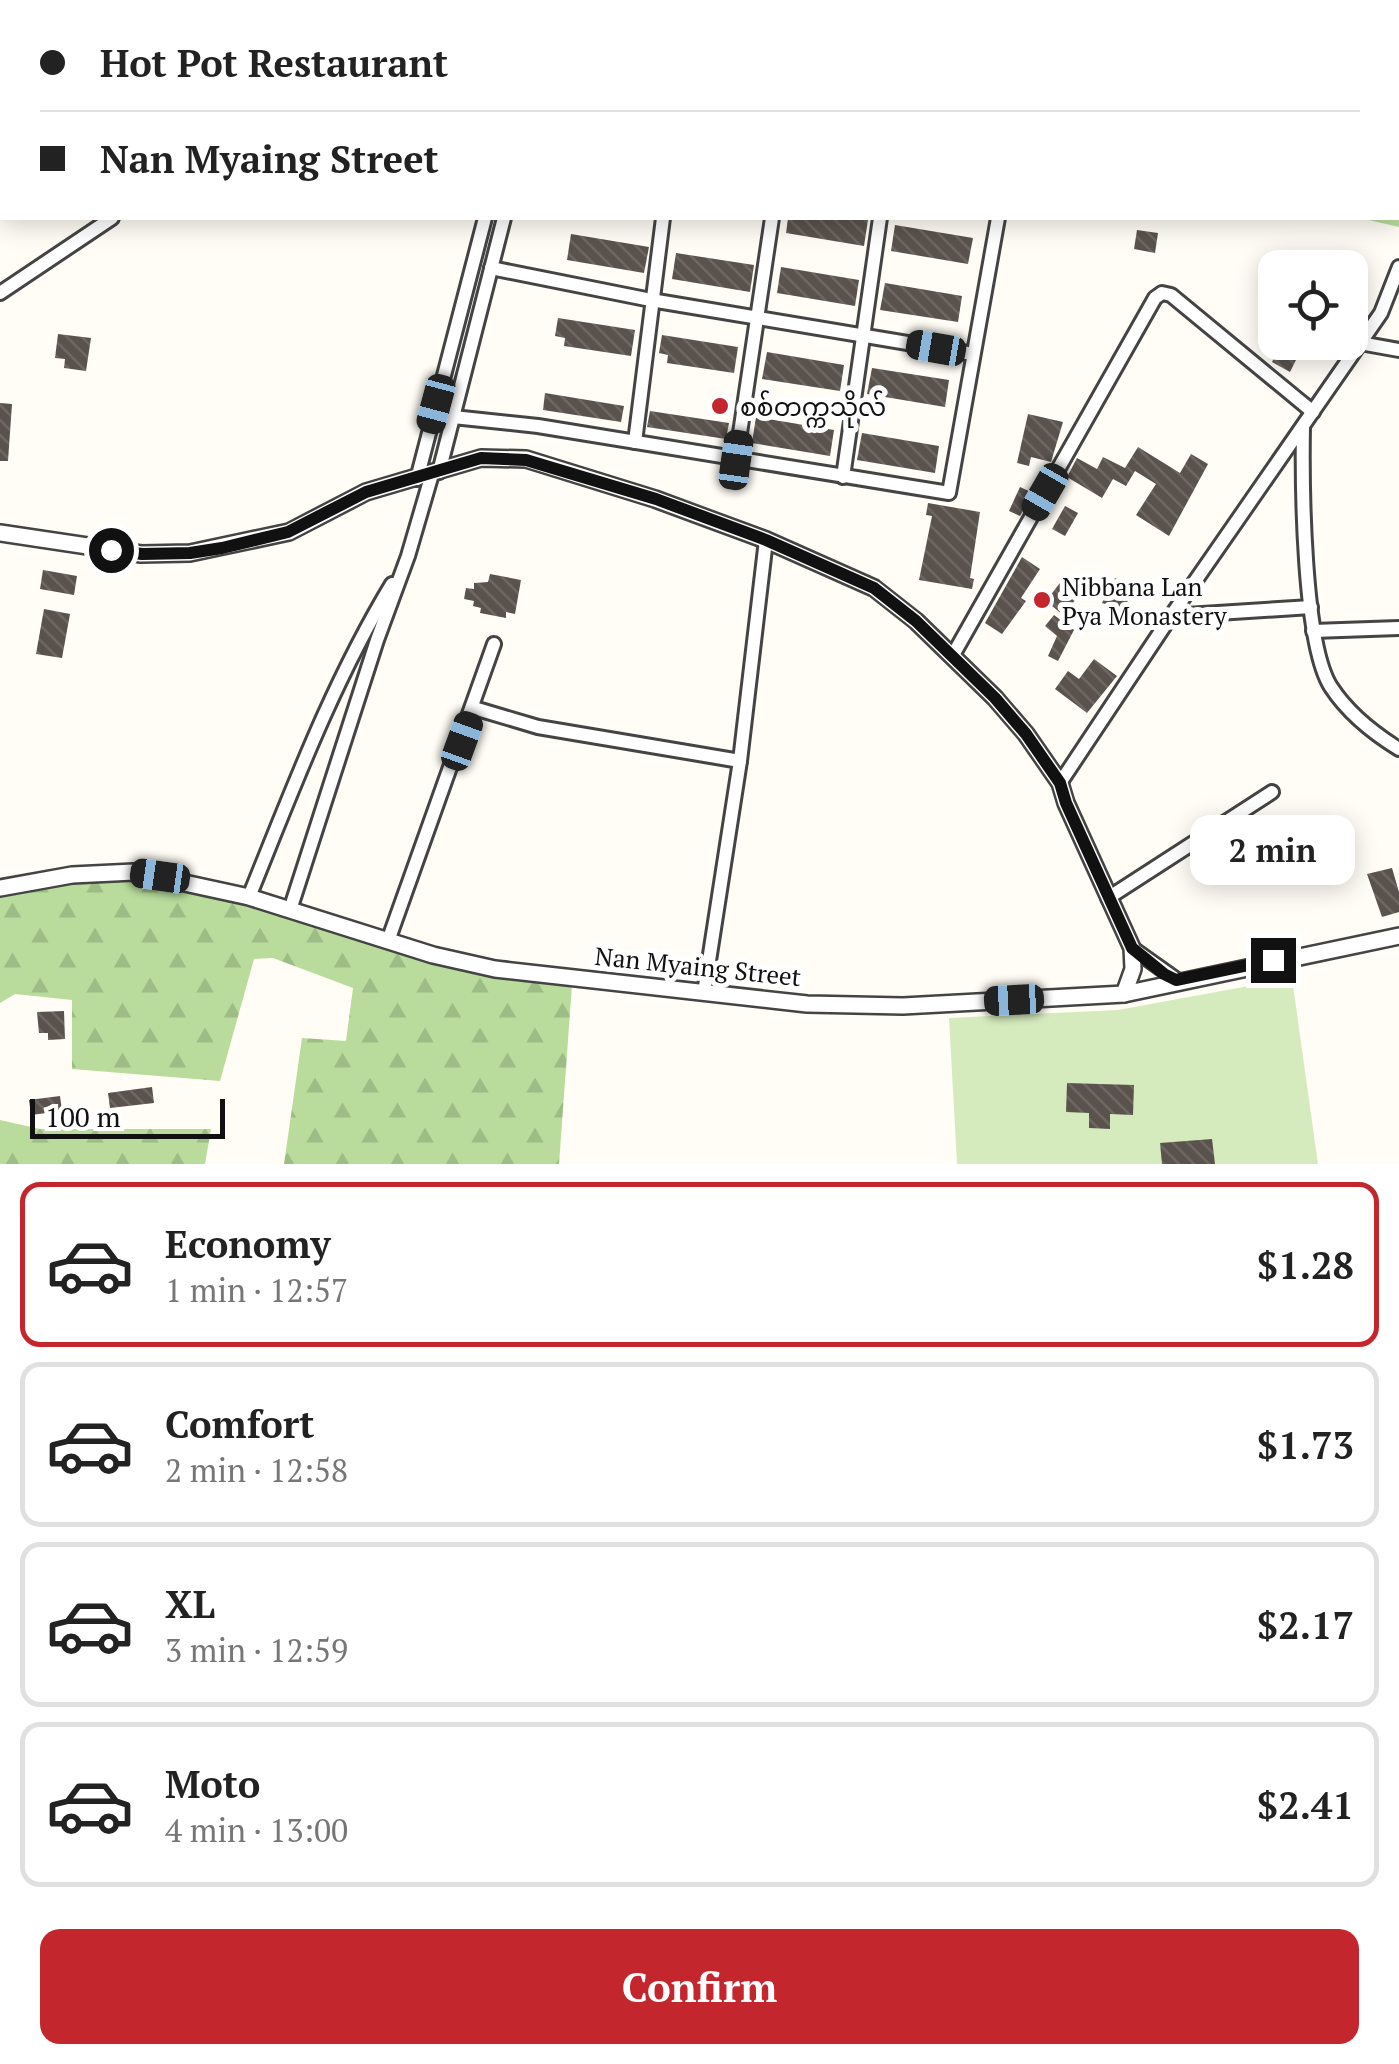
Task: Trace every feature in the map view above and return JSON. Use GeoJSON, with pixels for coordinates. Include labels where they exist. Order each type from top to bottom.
{"type":"FeatureCollection","features":[{"type":"Feature","properties":{"kind":"street"},"geometry":{"type":"LineString","coordinates":[[0,293],[109,220]]}},
{"type":"Feature","properties":{"kind":"street"},"geometry":{"type":"LineString","coordinates":[[290,910],[408,556],[485,220]]}},
{"type":"Feature","properties":{"kind":"street"},"geometry":{"type":"LineString","coordinates":[[429,475],[452,417],[503,220]]}},
{"type":"Feature","properties":{"kind":"street"},"geometry":{"type":"LineString","coordinates":[[635,442],[662,220]]}},
{"type":"Feature","properties":{"kind":"street"},"geometry":{"type":"LineString","coordinates":[[736,460],[772,220]]}},
{"type":"Feature","properties":{"kind":"street"},"geometry":{"type":"LineString","coordinates":[[842,478],[880,220]]}},
{"type":"Feature","properties":{"kind":"street"},"geometry":{"type":"LineString","coordinates":[[452,417],[538,426],[949,493],[998,220]]}},
{"type":"Feature","properties":{"kind":"street"},"geometry":{"type":"LineString","coordinates":[[1368,332],[1381,314],[1399,267]]}},
{"type":"Feature","properties":{"kind":"street"},"geometry":{"type":"LineString","coordinates":[[491,268],[651,300],[974,354]]}},
{"type":"Feature","properties":{"kind":"street"},"geometry":{"type":"LineString","coordinates":[[952,654],[1156,298],[1162,293],[1172,295],[1308,418],[1311,606],[1320,663],[1331,687],[1371,732],[1399,749]]}},
{"type":"Feature","properties":{"kind":"street"},"geometry":{"type":"LineString","coordinates":[[1368,344],[1399,350]]}},
{"type":"Feature","properties":{"kind":"street"},"geometry":{"type":"LineString","coordinates":[[1060,783],[1170,616],[1348,360]]}},
{"type":"Feature","properties":{"kind":"street"},"geometry":{"type":"LineString","coordinates":[[0,533],[142,554],[190,553],[288,532],[366,492],[481,458],[526,460],[656,499],[766,540],[874,588],[952,654],[1026,734],[1060,783],[1132,948],[1134,968],[1124,994]]}},
{"type":"Feature","properties":{"kind":"street"},"geometry":{"type":"LineString","coordinates":[[704,993],[740,761],[766,540]]}},
{"type":"Feature","properties":{"kind":"street"},"geometry":{"type":"LineString","coordinates":[[249,898],[302,765],[360,636],[408,556]]}},
{"type":"Feature","properties":{"kind":"street"},"geometry":{"type":"LineString","coordinates":[[1170,616],[1311,606]]}},
{"type":"Feature","properties":{"kind":"street"},"geometry":{"type":"LineString","coordinates":[[1313,631],[1399,628]]}},
{"type":"Feature","properties":{"kind":"street"},"geometry":{"type":"LineString","coordinates":[[388,941],[494,644]]}},
{"type":"Feature","properties":{"kind":"street"},"geometry":{"type":"LineString","coordinates":[[474,708],[538,727],[740,761]]}},
{"type":"Feature","properties":{"kind":"street"},"geometry":{"type":"LineString","coordinates":[[1108,898],[1272,792]]}},
{"type":"Feature","properties":{"kind":"street","name":"Nan Myaing Street"},"geometry":{"type":"LineString","coordinates":[[0,888],[72,876],[134,872],[249,898],[495,969],[808,1004],[903,1006],[1124,994],[1399,936]]}},
{"type":"Feature","properties":{"kind":"street"},"geometry":{"type":"LineString","coordinates":[[1132,948],[1176,980]]}},
{"type":"Feature","properties":{"kind":"green space"},"geometry":{"type":"Polygon","coordinates":[[[1369,220],[1399,220],[1399,227],[1369,220]]]}},
{"type":"Feature","properties":{"kind":"green space"},"geometry":{"type":"Polygon","coordinates":[[[100,876],[135,876],[247,900],[489,975],[572,985],[559,1164],[284,1164],[302,1038],[346,1041],[353,988],[273,958],[254,959],[220,1081],[72,1069],[72,1000],[15,994],[0,1003],[0,892],[100,876]]]}},
{"type":"Feature","properties":{"kind":"green space"},"geometry":{"type":"Polygon","coordinates":[[[1292,978],[1318,1164],[957,1164],[949,1018],[1118,1010],[1292,978]]]}},
{"type":"Feature","properties":{"kind":"green space"},"geometry":{"type":"Polygon","coordinates":[[[0,1120],[40,1129],[211,1129],[205,1164],[0,1164],[0,1120]]]}},
{"type":"Feature","properties":{"kind":"building"},"geometry":{"type":"Polygon","coordinates":[[[788,220],[868,220],[864,246],[786,233],[788,220]]]}},
{"type":"Feature","properties":{"kind":"building"},"geometry":{"type":"Polygon","coordinates":[[[895,225],[973,238],[968,264],[891,251],[895,225]]]}},
{"type":"Feature","properties":{"kind":"building"},"geometry":{"type":"Polygon","coordinates":[[[1137,230],[1158,233],[1155,253],[1134,249],[1137,230]]]}},
{"type":"Feature","properties":{"kind":"building"},"geometry":{"type":"Polygon","coordinates":[[[571,234],[649,247],[644,273],[567,260],[571,234]]]}},
{"type":"Feature","properties":{"kind":"building"},"geometry":{"type":"Polygon","coordinates":[[[676,253],[754,265],[750,292],[672,279],[676,253]]]}},
{"type":"Feature","properties":{"kind":"building"},"geometry":{"type":"Polygon","coordinates":[[[781,267],[859,280],[855,306],[777,293],[781,267]]]}},
{"type":"Feature","properties":{"kind":"building"},"geometry":{"type":"Polygon","coordinates":[[[885,283],[962,296],[958,322],[880,310],[885,283]]]}},
{"type":"Feature","properties":{"kind":"building"},"geometry":{"type":"Polygon","coordinates":[[[558,318],[635,330],[631,356],[564,346],[565,338],[555,336],[558,318]]]}},
{"type":"Feature","properties":{"kind":"building"},"geometry":{"type":"Polygon","coordinates":[[[58,334],[91,338],[86,371],[64,368],[65,359],[55,358],[58,334]]]}},
{"type":"Feature","properties":{"kind":"building"},"geometry":{"type":"Polygon","coordinates":[[[662,335],[738,347],[734,373],[667,363],[668,355],[659,353],[662,335]]]}},
{"type":"Feature","properties":{"kind":"building"},"geometry":{"type":"Polygon","coordinates":[[[767,352],[844,365],[840,391],[762,379],[767,352]]]}},
{"type":"Feature","properties":{"kind":"building"},"geometry":{"type":"Polygon","coordinates":[[[1273,360],[1296,360],[1290,372],[1273,360]]]}},
{"type":"Feature","properties":{"kind":"building"},"geometry":{"type":"Polygon","coordinates":[[[872,368],[949,380],[945,407],[867,394],[872,368]]]}},
{"type":"Feature","properties":{"kind":"building"},"geometry":{"type":"Polygon","coordinates":[[[545,393],[624,406],[621,422],[543,410],[545,393]]]}},
{"type":"Feature","properties":{"kind":"building"},"geometry":{"type":"Polygon","coordinates":[[[0,403],[12,404],[8,461],[0,461],[0,403]]]}},
{"type":"Feature","properties":{"kind":"building"},"geometry":{"type":"Polygon","coordinates":[[[650,411],[729,423],[726,439],[647,427],[650,411]]]}},
{"type":"Feature","properties":{"kind":"building"},"geometry":{"type":"Polygon","coordinates":[[[1028,414],[1063,422],[1051,462],[1031,457],[1029,466],[1017,463],[1028,414]]]}},
{"type":"Feature","properties":{"kind":"building"},"geometry":{"type":"Polygon","coordinates":[[[756,417],[834,430],[830,456],[752,443],[756,417]]]}},
{"type":"Feature","properties":{"kind":"building"},"geometry":{"type":"Polygon","coordinates":[[[862,433],[939,446],[935,473],[857,460],[862,433]]]}},
{"type":"Feature","properties":{"kind":"building"},"geometry":{"type":"Polygon","coordinates":[[[1138,447],[1180,473],[1191,454],[1208,464],[1169,536],[1136,515],[1156,484],[1135,471],[1126,486],[1113,479],[1102,498],[1067,477],[1077,458],[1097,469],[1103,457],[1125,468],[1138,447]]]}},
{"type":"Feature","properties":{"kind":"building"},"geometry":{"type":"Polygon","coordinates":[[[1020,487],[1033,493],[1020,516],[1009,511],[1020,487]]]}},
{"type":"Feature","properties":{"kind":"building"},"geometry":{"type":"Polygon","coordinates":[[[928,503],[980,512],[970,578],[974,579],[972,589],[919,580],[932,516],[926,515],[928,503]]]}},
{"type":"Feature","properties":{"kind":"building"},"geometry":{"type":"Polygon","coordinates":[[[1065,506],[1078,513],[1065,536],[1052,529],[1065,506]]]}},
{"type":"Feature","properties":{"kind":"building"},"geometry":{"type":"Polygon","coordinates":[[[1022,557],[1040,569],[1021,598],[1026,601],[1002,634],[985,623],[1022,557]]]}},
{"type":"Feature","properties":{"kind":"building"},"geometry":{"type":"Polygon","coordinates":[[[43,570],[77,576],[74,595],[40,589],[43,570]]]}},
{"type":"Feature","properties":{"kind":"building"},"geometry":{"type":"Polygon","coordinates":[[[490,574],[521,580],[515,614],[506,612],[506,618],[480,613],[481,608],[473,606],[474,601],[464,599],[466,588],[474,589],[474,583],[488,582],[490,574]]]}},
{"type":"Feature","properties":{"kind":"building"},"geometry":{"type":"Polygon","coordinates":[[[1115,578],[1132,587],[1125,610],[1102,603],[1115,578]]]}},
{"type":"Feature","properties":{"kind":"building"},"geometry":{"type":"Polygon","coordinates":[[[1063,579],[1081,593],[1063,615],[1046,601],[1063,579]]]}},
{"type":"Feature","properties":{"kind":"building"},"geometry":{"type":"Polygon","coordinates":[[[44,609],[70,614],[62,658],[36,654],[44,609]]]}},
{"type":"Feature","properties":{"kind":"building"},"geometry":{"type":"Polygon","coordinates":[[[1054,615],[1074,630],[1058,661],[1048,656],[1057,636],[1045,626],[1054,615]]]}},
{"type":"Feature","properties":{"kind":"building"},"geometry":{"type":"Polygon","coordinates":[[[1094,659],[1117,676],[1087,713],[1055,689],[1068,671],[1079,679],[1094,659]]]}},
{"type":"Feature","properties":{"kind":"building"},"geometry":{"type":"Polygon","coordinates":[[[1392,868],[1399,892],[1399,912],[1382,917],[1367,874],[1392,868]]]}},
{"type":"Feature","properties":{"kind":"building"},"geometry":{"type":"Polygon","coordinates":[[[64,1011],[65,1039],[48,1040],[48,1033],[39,1033],[37,1012],[64,1011]]]}},
{"type":"Feature","properties":{"kind":"building"},"geometry":{"type":"Polygon","coordinates":[[[1067,1083],[1134,1085],[1133,1115],[1110,1114],[1110,1129],[1089,1128],[1089,1113],[1066,1112],[1067,1083]]]}},
{"type":"Feature","properties":{"kind":"building"},"geometry":{"type":"Polygon","coordinates":[[[152,1087],[154,1103],[110,1108],[108,1093],[152,1087]]]}},
{"type":"Feature","properties":{"kind":"building"},"geometry":{"type":"Polygon","coordinates":[[[60,1096],[62,1111],[31,1115],[29,1100],[60,1096]]]}},
{"type":"Feature","properties":{"kind":"building"},"geometry":{"type":"Polygon","coordinates":[[[1212,1139],[1215,1164],[1162,1164],[1160,1143],[1212,1139]]]}},
{"type":"Feature","properties":{"kind":"place","name":"စစ်‌တက္ကသိုလ်"},"geometry":{"type":"Point","coordinates":[720,406]}},
{"type":"Feature","properties":{"kind":"place","name":"Nibbana Lan Pya Monastery"},"geometry":{"type":"Point","coordinates":[1042,600]}},
{"type":"Feature","properties":{"kind":"route"},"geometry":{"type":"LineString","coordinates":[[111,550],[190,553],[288,532],[366,492],[481,458],[526,460],[656,499],[766,540],[874,588],[952,654],[1026,734],[1060,783],[1132,948],[1142,958],[1176,980],[1273,960]]}}]}
